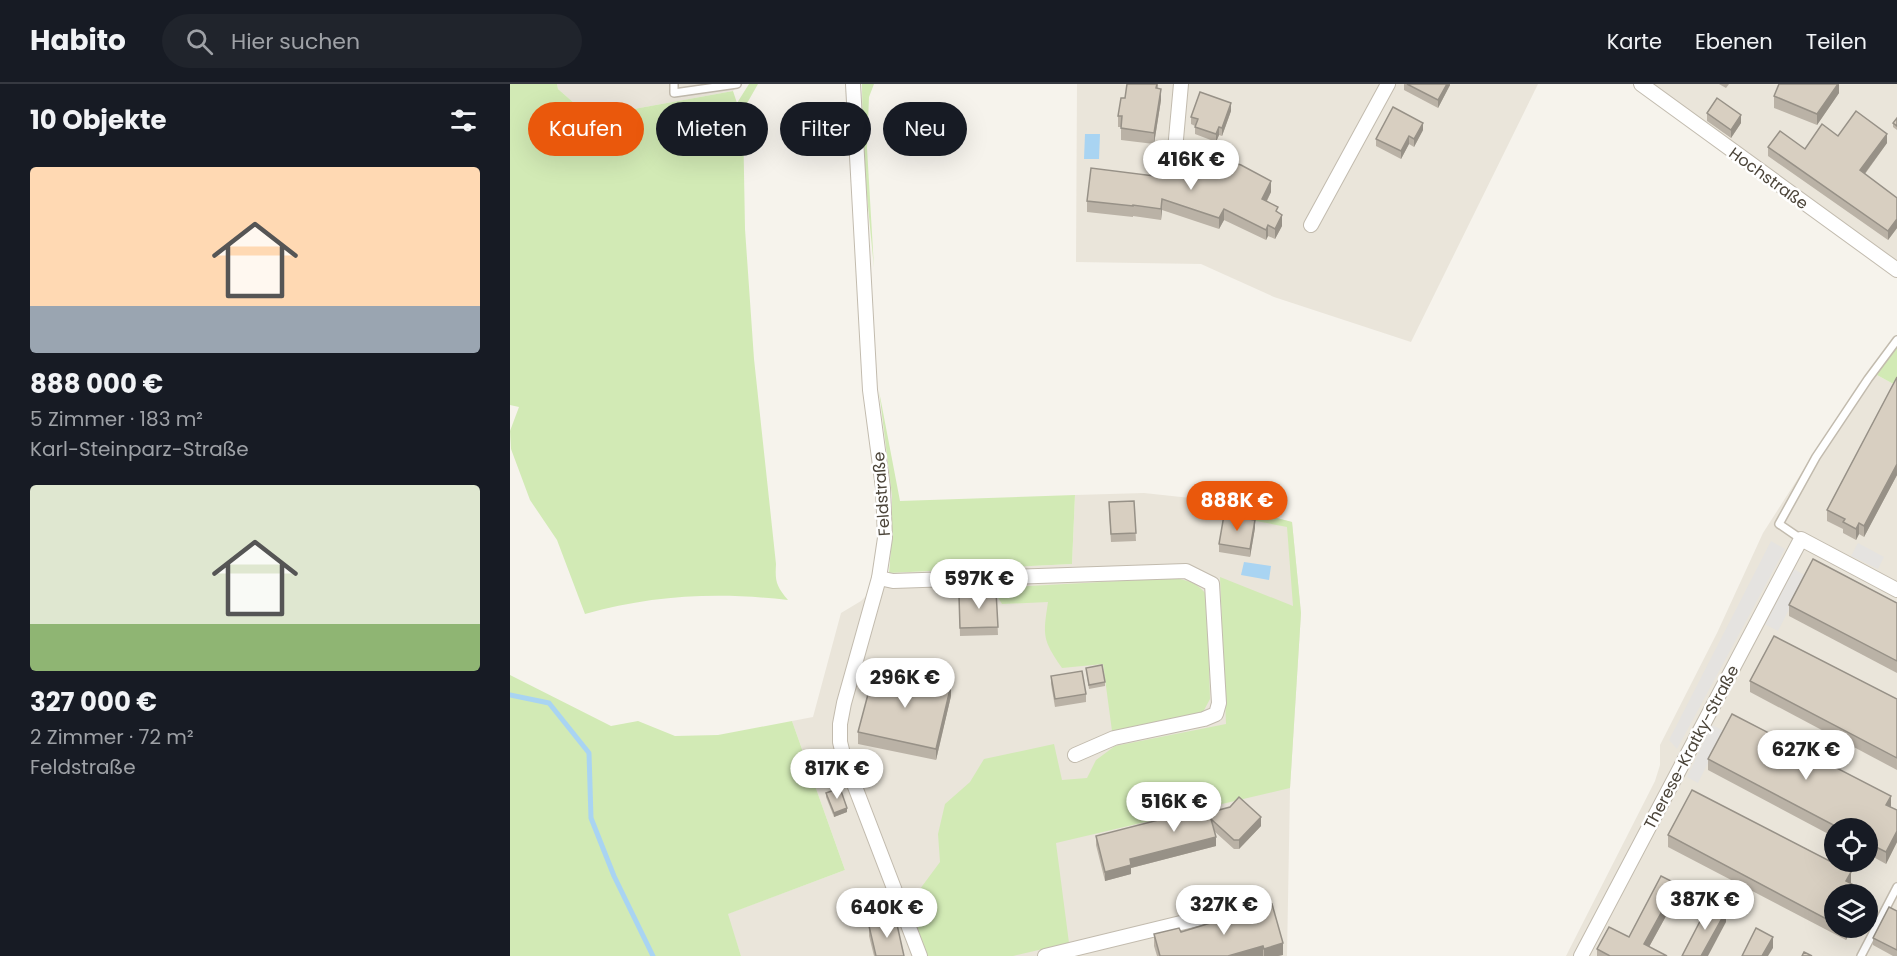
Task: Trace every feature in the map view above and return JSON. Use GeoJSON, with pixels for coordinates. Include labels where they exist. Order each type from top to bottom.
{"type":"FeatureCollection","features":[{"type":"Feature","properties":{"kind":"street","name":"Feldstraße"},"geometry":{"type":"LineString","coordinates":[[854,84],[870,390],[885,514],[885,538],[879,578],[844,703],[840,724],[840,742],[844,758],[920,956]]}},
{"type":"Feature","properties":{"kind":"street"},"geometry":{"type":"LineString","coordinates":[[1175,150],[1181,84]]}},
{"type":"Feature","properties":{"kind":"street"},"geometry":{"type":"LineString","coordinates":[[1311,225],[1388,84]]}},
{"type":"Feature","properties":{"kind":"street","name":"Hochstraße"},"geometry":{"type":"LineString","coordinates":[[1641,84],[1897,270]]}},
{"type":"Feature","properties":{"kind":"street"},"geometry":{"type":"LineString","coordinates":[[1801,539],[1897,590]]}},
{"type":"Feature","properties":{"kind":"street","name":"Therese-Kratky-Straße"},"geometry":{"type":"LineString","coordinates":[[1581,956],[1801,539]]}},
{"type":"Feature","properties":{"kind":"street"},"geometry":{"type":"LineString","coordinates":[[879,578],[893,581],[1186,571],[1212,584],[1219,703],[1216,714],[1204,719],[1114,738],[1075,755]]}},
{"type":"Feature","properties":{"kind":"street"},"geometry":{"type":"LineString","coordinates":[[1045,956],[1263,903]]}},
{"type":"Feature","properties":{"kind":"lane"},"geometry":{"type":"LineString","coordinates":[[674,84],[674,93],[737,84]]}},
{"type":"Feature","properties":{"kind":"lane"},"geometry":{"type":"LineString","coordinates":[[1801,539],[1779,524],[1816,457],[1897,340]]}},
{"type":"Feature","properties":{"kind":"lane"},"geometry":{"type":"LineString","coordinates":[[1861,956],[1897,887]]}},
{"type":"Feature","properties":{"kind":"shaded area"},"geometry":{"type":"Polygon","coordinates":[[[557,84],[738,84],[733,91],[672,102],[656,102],[656,105],[644,107],[644,102],[573,102],[558,89],[557,84]]]}},
{"type":"Feature","properties":{"kind":"shaded area"},"geometry":{"type":"Polygon","coordinates":[[[1077,84],[1538,84],[1411,342],[1274,297],[1201,264],[1076,262],[1077,84]]]}},
{"type":"Feature","properties":{"kind":"shaded area"},"geometry":{"type":"Polygon","coordinates":[[[1648,84],[1897,84],[1897,264],[1648,84]]]}},
{"type":"Feature","properties":{"kind":"shaded area"},"geometry":{"type":"Polygon","coordinates":[[[1877,375],[1897,386],[1897,956],[1566,956],[1655,781],[1660,765],[1660,745],[1717,633],[1763,533],[1859,383],[1877,375]]]}},
{"type":"Feature","properties":{"kind":"shaded area"},"geometry":{"type":"Polygon","coordinates":[[[1144,493],[1209,500],[1292,522],[1301,613],[1290,788],[1287,956],[741,956],[727,914],[845,870],[792,721],[813,717],[841,613],[861,601],[889,573],[1072,564],[1075,495],[1144,493]]]}},
{"type":"Feature","properties":{"kind":"shaded area"},"geometry":{"type":"Polygon","coordinates":[[[1771,541],[1785,549],[1677,749],[1669,740],[1771,541]]]}},
{"type":"Feature","properties":{"kind":"shaded area"},"geometry":{"type":"Polygon","coordinates":[[[1858,543],[1884,557],[1878,569],[1851,556],[1858,543]]]}},
{"type":"Feature","properties":{"kind":"shaded area"},"geometry":{"type":"Polygon","coordinates":[[[1792,568],[1806,576],[1778,631],[1764,624],[1792,568]]]}},
{"type":"Feature","properties":{"kind":"shaded area"},"geometry":{"type":"Polygon","coordinates":[[[1712,725],[1724,731],[1698,783],[1687,777],[1712,725]]]}},
{"type":"Feature","properties":{"kind":"green space"},"geometry":{"type":"Polygon","coordinates":[[[510,84],[557,84],[558,89],[573,102],[528,102],[528,156],[644,156],[644,107],[656,105],[656,156],[744,156],[745,229],[754,359],[776,579],[788,600],[736,596],[685,597],[635,603],[585,614],[557,540],[530,500],[511,449],[510,431],[519,407],[510,405],[510,84]]]}},
{"type":"Feature","properties":{"kind":"green space"},"geometry":{"type":"Polygon","coordinates":[[[749,84],[758,84],[748,102],[738,102],[749,84]]]}},
{"type":"Feature","properties":{"kind":"green space"},"geometry":{"type":"Polygon","coordinates":[[[862,84],[874,84],[869,102],[862,102],[862,84]]]}},
{"type":"Feature","properties":{"kind":"green space"},"geometry":{"type":"Polygon","coordinates":[[[733,91],[737,102],[672,102],[733,91]]]}},
{"type":"Feature","properties":{"kind":"green space"},"geometry":{"type":"Polygon","coordinates":[[[863,156],[867,156],[874,268],[863,156]]]}},
{"type":"Feature","properties":{"kind":"green space"},"geometry":{"type":"Polygon","coordinates":[[[1897,345],[1897,386],[1877,375],[1897,345]]]}},
{"type":"Feature","properties":{"kind":"green space"},"geometry":{"type":"Polygon","coordinates":[[[879,391],[900,501],[1075,495],[1072,564],[889,573],[892,496],[879,391]]]}},
{"type":"Feature","properties":{"kind":"green space"},"geometry":{"type":"Polygon","coordinates":[[[1209,500],[1292,522],[1301,613],[1290,788],[1056,843],[1069,943],[1013,956],[927,956],[907,895],[920,889],[940,862],[938,834],[945,804],[970,782],[984,759],[1054,744],[1062,780],[1087,778],[1096,760],[1115,746],[1226,724],[1220,577],[1293,606],[1287,527],[1204,511],[1209,500]]]}},
{"type":"Feature","properties":{"kind":"green space"},"geometry":{"type":"Polygon","coordinates":[[[1175,578],[1197,585],[1207,596],[1210,699],[1202,714],[1112,731],[1103,664],[1062,668],[1047,643],[1045,623],[1048,602],[1002,604],[992,588],[1175,578]]]}},
{"type":"Feature","properties":{"kind":"green space"},"geometry":{"type":"Polygon","coordinates":[[[510,675],[611,726],[638,721],[675,736],[718,735],[792,721],[845,870],[728,914],[741,956],[510,956],[510,675]]]}},
{"type":"Feature","properties":{"kind":"water"},"geometry":{"type":"Polygon","coordinates":[[[1085,134],[1100,134],[1099,159],[1084,159],[1085,134]]]}},
{"type":"Feature","properties":{"kind":"water"},"geometry":{"type":"Polygon","coordinates":[[[1244,562],[1271,566],[1269,580],[1241,575],[1244,562]]]}},
{"type":"Feature","properties":{"kind":"building"},"geometry":{"type":"Polygon","coordinates":[[[1127,84],[1157,84],[1156,88],[1161,89],[1154,133],[1121,128],[1122,116],[1118,116],[1121,98],[1125,98],[1127,84]]]}},
{"type":"Feature","properties":{"kind":"building"},"geometry":{"type":"Polygon","coordinates":[[[1407,84],[1447,84],[1438,100],[1407,84]]]}},
{"type":"Feature","properties":{"kind":"building"},"geometry":{"type":"Polygon","coordinates":[[[1779,84],[1838,84],[1817,114],[1774,96],[1779,84]]]}},
{"type":"Feature","properties":{"kind":"building"},"geometry":{"type":"Polygon","coordinates":[[[1200,92],[1231,103],[1222,128],[1219,127],[1216,134],[1195,127],[1198,119],[1191,117],[1200,92]]]}},
{"type":"Feature","properties":{"kind":"building"},"geometry":{"type":"Polygon","coordinates":[[[1717,98],[1741,115],[1731,130],[1707,113],[1717,98]]]}},
{"type":"Feature","properties":{"kind":"building"},"geometry":{"type":"Polygon","coordinates":[[[1393,107],[1423,123],[1414,139],[1409,136],[1401,151],[1376,139],[1393,107]]]}},
{"type":"Feature","properties":{"kind":"building"},"geometry":{"type":"Polygon","coordinates":[[[1856,111],[1887,134],[1860,170],[1897,198],[1897,219],[1888,231],[1768,147],[1780,131],[1805,149],[1822,124],[1838,136],[1856,111]]]}},
{"type":"Feature","properties":{"kind":"building"},"geometry":{"type":"Polygon","coordinates":[[[1214,156],[1241,165],[1271,181],[1262,199],[1278,207],[1276,211],[1282,215],[1275,229],[1268,225],[1266,230],[1224,209],[1219,218],[1162,199],[1161,209],[1087,201],[1091,168],[1154,176],[1156,168],[1187,173],[1188,168],[1208,175],[1214,156]]]}},
{"type":"Feature","properties":{"kind":"building"},"geometry":{"type":"Polygon","coordinates":[[[1897,377],[1897,464],[1864,526],[1859,523],[1856,529],[1843,522],[1845,519],[1827,510],[1897,377]]]}},
{"type":"Feature","properties":{"kind":"building"},"geometry":{"type":"Polygon","coordinates":[[[1134,501],[1136,533],[1111,534],[1109,502],[1134,501]]]}},
{"type":"Feature","properties":{"kind":"building"},"geometry":{"type":"Polygon","coordinates":[[[1224,515],[1255,520],[1250,549],[1219,544],[1224,515]]]}},
{"type":"Feature","properties":{"kind":"building"},"geometry":{"type":"Polygon","coordinates":[[[1813,559],[1897,603],[1897,661],[1789,605],[1813,559]]]}},
{"type":"Feature","properties":{"kind":"building"},"geometry":{"type":"Polygon","coordinates":[[[996,591],[998,627],[960,628],[959,596],[972,596],[972,592],[996,591]]]}},
{"type":"Feature","properties":{"kind":"building"},"geometry":{"type":"Polygon","coordinates":[[[1774,636],[1897,699],[1897,758],[1750,681],[1774,636]]]}},
{"type":"Feature","properties":{"kind":"building"},"geometry":{"type":"Polygon","coordinates":[[[1102,665],[1105,682],[1089,685],[1086,668],[1102,665]]]}},
{"type":"Feature","properties":{"kind":"building"},"geometry":{"type":"Polygon","coordinates":[[[875,668],[951,685],[936,749],[858,732],[875,668]]]}},
{"type":"Feature","properties":{"kind":"building"},"geometry":{"type":"Polygon","coordinates":[[[1082,671],[1086,694],[1055,699],[1051,676],[1082,671]]]}},
{"type":"Feature","properties":{"kind":"building"},"geometry":{"type":"Polygon","coordinates":[[[1732,714],[1891,796],[1886,805],[1897,810],[1897,831],[1886,852],[1878,848],[1878,818],[1824,818],[1824,820],[1708,759],[1732,714]]]}},
{"type":"Feature","properties":{"kind":"building"},"geometry":{"type":"Polygon","coordinates":[[[840,788],[847,808],[834,813],[826,793],[840,788]]]}},
{"type":"Feature","properties":{"kind":"building"},"geometry":{"type":"Polygon","coordinates":[[[1692,790],[1824,858],[1824,872],[1851,872],[1846,881],[1852,884],[1824,884],[1824,918],[1668,835],[1692,790]]]}},
{"type":"Feature","properties":{"kind":"building"},"geometry":{"type":"Polygon","coordinates":[[[1239,797],[1261,817],[1239,840],[1234,840],[1211,819],[1216,837],[1130,859],[1131,865],[1105,872],[1096,836],[1178,815],[1177,810],[1202,804],[1204,814],[1230,807],[1239,797]]]}},
{"type":"Feature","properties":{"kind":"building"},"geometry":{"type":"Polygon","coordinates":[[[1661,876],[1677,884],[1644,944],[1667,956],[1610,956],[1597,949],[1609,927],[1629,937],[1661,876]]]}},
{"type":"Feature","properties":{"kind":"building"},"geometry":{"type":"Polygon","coordinates":[[[1710,902],[1726,911],[1701,956],[1682,956],[1710,902]]]}},
{"type":"Feature","properties":{"kind":"building"},"geometry":{"type":"Polygon","coordinates":[[[1272,904],[1283,943],[1228,956],[1160,956],[1154,934],[1179,928],[1181,932],[1272,904]]]}},
{"type":"Feature","properties":{"kind":"building"},"geometry":{"type":"Polygon","coordinates":[[[1889,907],[1897,911],[1897,950],[1873,938],[1878,938],[1878,928],[1889,907]]]}},
{"type":"Feature","properties":{"kind":"building"},"geometry":{"type":"Polygon","coordinates":[[[896,920],[904,956],[876,956],[869,926],[896,920]]]}},
{"type":"Feature","properties":{"kind":"building"},"geometry":{"type":"Polygon","coordinates":[[[1756,928],[1773,937],[1762,956],[1742,956],[1756,928]]]}},
{"type":"Feature","properties":{"kind":"waterway"},"geometry":{"type":"LineString","coordinates":[[510,695],[549,703],[589,753],[591,818],[614,876],[653,956]]}}]}
